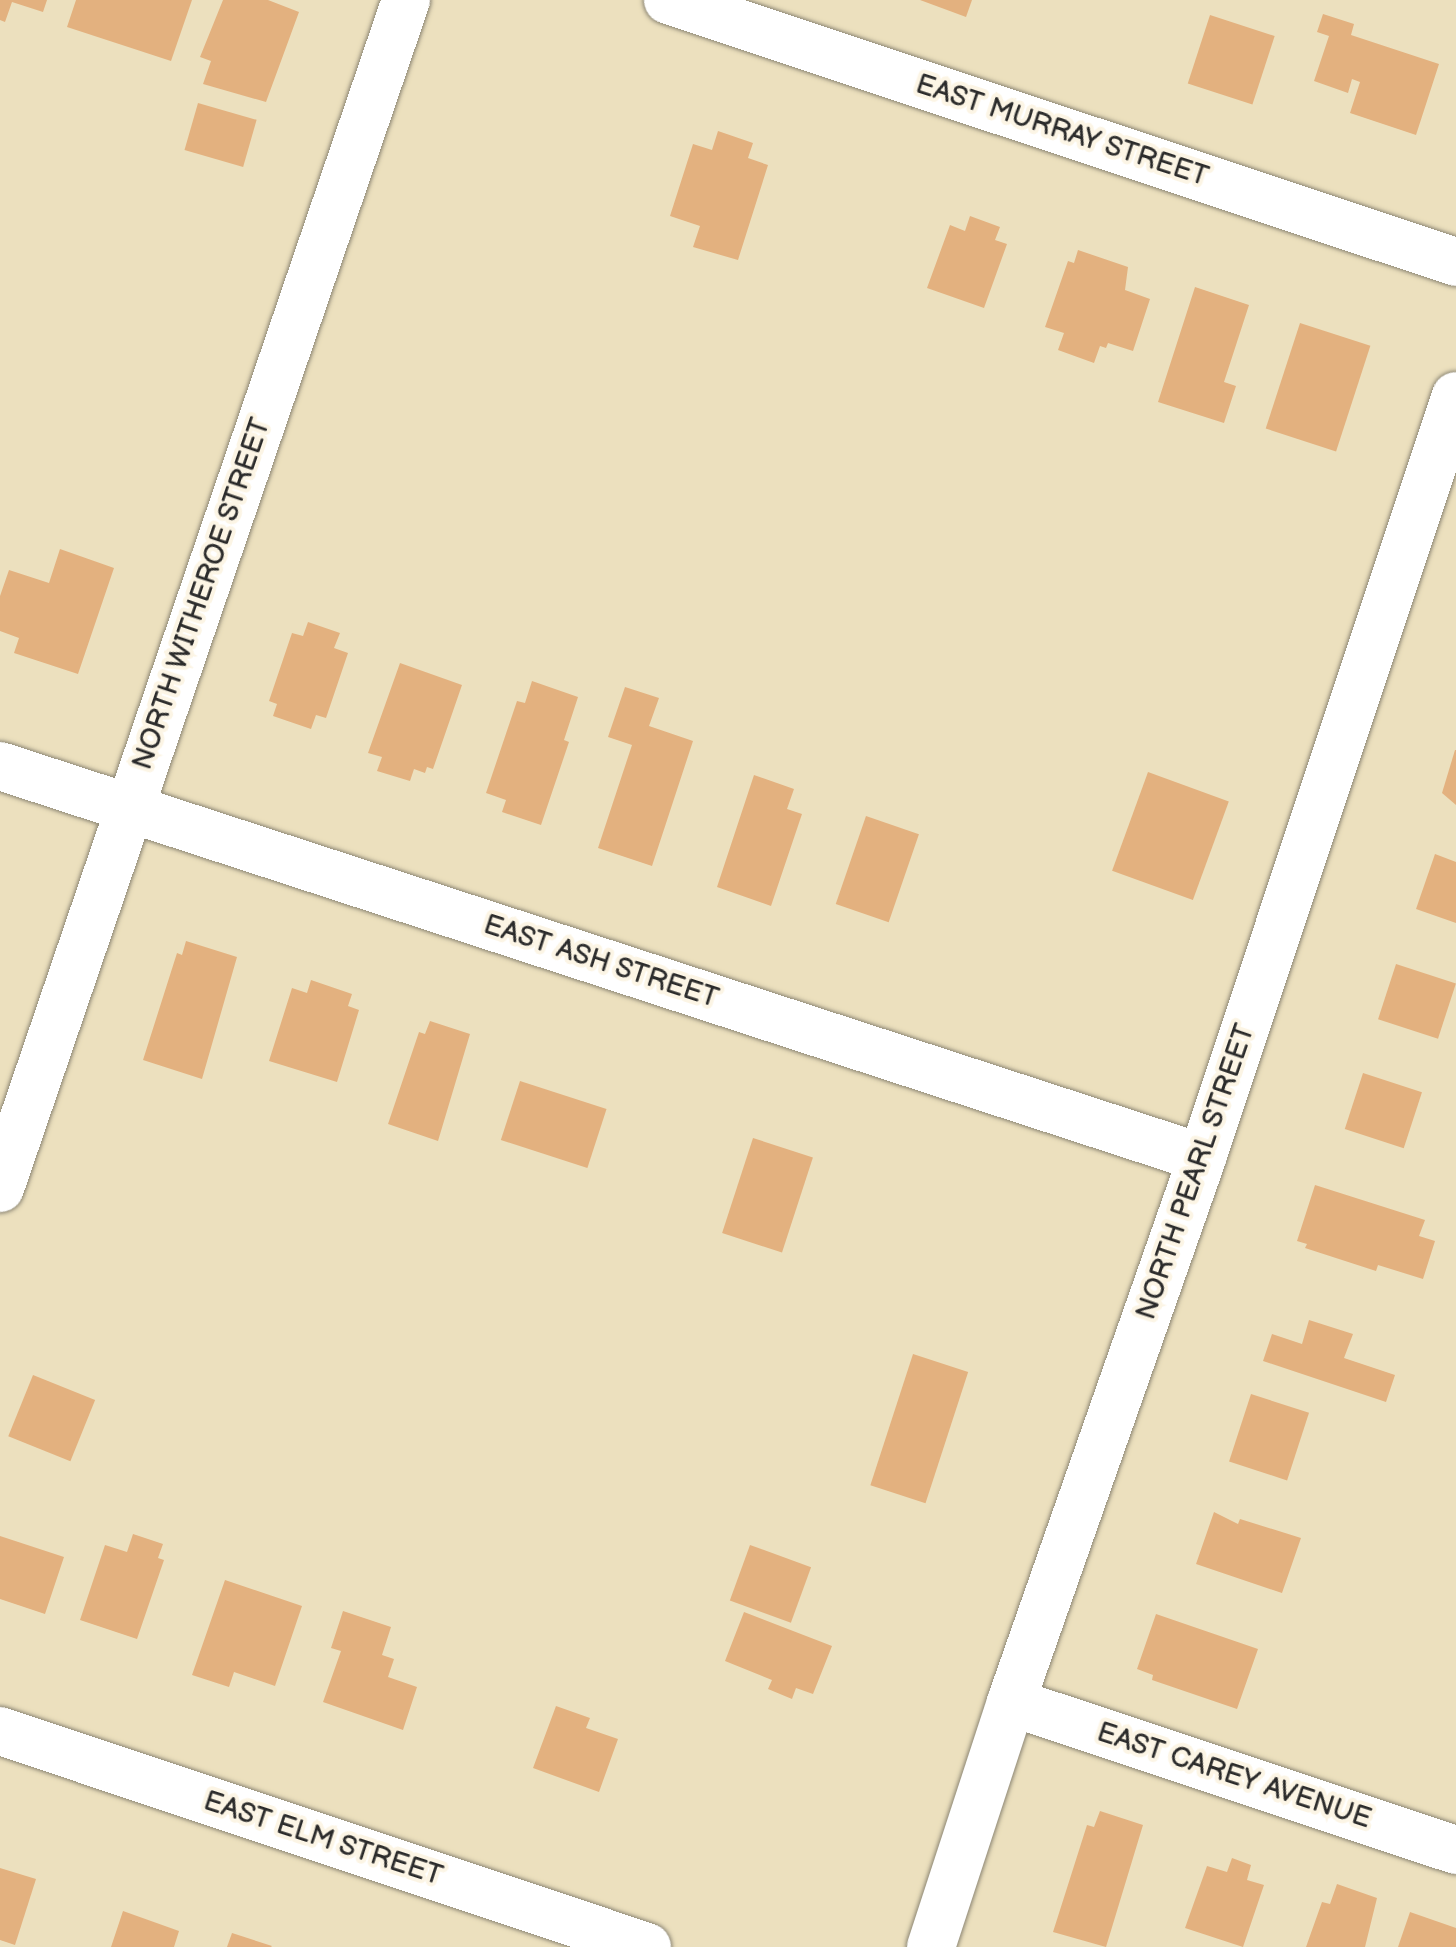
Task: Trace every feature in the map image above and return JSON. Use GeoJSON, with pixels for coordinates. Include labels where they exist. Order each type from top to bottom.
{"type":"FeatureCollection","features":[{"type":"Feature","properties":{"kind":"street","name":"NORTH WITHEROE STREET"},"geometry":{"type":"LineString","coordinates":[[0,1188],[406,0]]}},
{"type":"Feature","properties":{"kind":"street","name":"EAST MURRAY STREET"},"geometry":{"type":"LineString","coordinates":[[668,0],[732,10],[1456,262]]}},
{"type":"Feature","properties":{"kind":"street","name":"NORTH PEARL STREET"},"geometry":{"type":"LineString","coordinates":[[931,1947],[1011,1702],[1202,1158],[1456,396]]}},
{"type":"Feature","properties":{"kind":"street","name":"EAST ASH STREET"},"geometry":{"type":"LineString","coordinates":[[0,766],[1202,1158]]}},
{"type":"Feature","properties":{"kind":"street","name":"EAST CAREY AVENUE"},"geometry":{"type":"LineString","coordinates":[[1011,1702],[1456,1850]]}},
{"type":"Feature","properties":{"kind":"street","name":"EAST ELM STREET"},"geometry":{"type":"LineString","coordinates":[[0,1732],[647,1947]]}},
{"type":"Feature","properties":{"kind":"building"},"geometry":{"type":"Polygon","coordinates":[[[0,0],[47,0],[43,12],[12,2],[5,22],[0,20],[0,0]]]}},
{"type":"Feature","properties":{"kind":"building"},"geometry":{"type":"Polygon","coordinates":[[[76,0],[192,0],[171,61],[67,27],[76,0]]]}},
{"type":"Feature","properties":{"kind":"building"},"geometry":{"type":"Polygon","coordinates":[[[223,0],[268,0],[299,12],[266,102],[203,84],[211,61],[200,57],[223,0]]]}},
{"type":"Feature","properties":{"kind":"building"},"geometry":{"type":"Polygon","coordinates":[[[920,0],[972,0],[966,17],[920,0]]]}},
{"type":"Feature","properties":{"kind":"building"},"geometry":{"type":"Polygon","coordinates":[[[1323,14],[1354,24],[1351,35],[1439,64],[1416,135],[1350,113],[1360,82],[1352,79],[1348,93],[1314,81],[1329,36],[1317,32],[1323,14]]]}},
{"type":"Feature","properties":{"kind":"building"},"geometry":{"type":"Polygon","coordinates":[[[1210,15],[1275,36],[1252,104],[1188,83],[1210,15]]]}},
{"type":"Feature","properties":{"kind":"building"},"geometry":{"type":"Polygon","coordinates":[[[198,103],[257,120],[243,167],[184,150],[198,103]]]}},
{"type":"Feature","properties":{"kind":"building"},"geometry":{"type":"Polygon","coordinates":[[[718,131],[753,143],[748,158],[768,165],[738,260],[693,247],[700,226],[670,216],[693,144],[712,150],[718,131]]]}},
{"type":"Feature","properties":{"kind":"building"},"geometry":{"type":"Polygon","coordinates":[[[970,216],[1000,227],[995,240],[1007,244],[984,308],[927,288],[950,225],[965,231],[970,216]]]}},
{"type":"Feature","properties":{"kind":"building"},"geometry":{"type":"Polygon","coordinates":[[[1078,250],[1128,267],[1125,290],[1150,299],[1133,351],[1108,343],[1106,348],[1100,346],[1094,363],[1058,350],[1064,333],[1045,327],[1068,261],[1074,263],[1078,250]]]}},
{"type":"Feature","properties":{"kind":"building"},"geometry":{"type":"Polygon","coordinates":[[[1195,287],[1249,305],[1224,382],[1236,386],[1224,423],[1158,402],[1195,287]]]}},
{"type":"Feature","properties":{"kind":"building"},"geometry":{"type":"Polygon","coordinates":[[[1300,323],[1370,346],[1336,451],[1266,429],[1300,323]]]}},
{"type":"Feature","properties":{"kind":"building"},"geometry":{"type":"Polygon","coordinates":[[[60,549],[114,568],[78,674],[14,653],[19,638],[0,631],[0,596],[9,570],[49,583],[60,549]]]}},
{"type":"Feature","properties":{"kind":"building"},"geometry":{"type":"Polygon","coordinates":[[[308,622],[340,633],[334,648],[348,653],[326,718],[316,715],[311,729],[273,716],[277,704],[269,701],[292,633],[303,636],[308,622]]]}},
{"type":"Feature","properties":{"kind":"building"},"geometry":{"type":"Polygon","coordinates":[[[400,663],[462,685],[433,769],[427,767],[425,773],[414,769],[410,781],[377,771],[382,757],[368,753],[400,663]]]}},
{"type":"Feature","properties":{"kind":"building"},"geometry":{"type":"Polygon","coordinates":[[[532,681],[578,697],[564,740],[569,742],[541,825],[502,812],[506,800],[486,793],[517,701],[525,703],[532,681]]]}},
{"type":"Feature","properties":{"kind":"building"},"geometry":{"type":"Polygon","coordinates":[[[625,687],[659,698],[649,726],[693,741],[652,866],[598,848],[632,745],[608,737],[625,687]]]}},
{"type":"Feature","properties":{"kind":"building"},"geometry":{"type":"Polygon","coordinates":[[[1456,750],[1456,805],[1442,793],[1456,750]]]}},
{"type":"Feature","properties":{"kind":"building"},"geometry":{"type":"Polygon","coordinates":[[[1148,772],[1229,801],[1193,900],[1112,871],[1148,772]]]}},
{"type":"Feature","properties":{"kind":"building"},"geometry":{"type":"Polygon","coordinates":[[[754,775],[794,789],[787,809],[802,814],[771,906],[717,887],[754,775]]]}},
{"type":"Feature","properties":{"kind":"building"},"geometry":{"type":"Polygon","coordinates":[[[866,816],[919,834],[889,922],[836,904],[866,816]]]}},
{"type":"Feature","properties":{"kind":"building"},"geometry":{"type":"Polygon","coordinates":[[[1435,854],[1456,862],[1456,923],[1416,909],[1435,854]]]}},
{"type":"Feature","properties":{"kind":"building"},"geometry":{"type":"Polygon","coordinates":[[[186,941],[237,957],[202,1079],[143,1060],[177,953],[182,955],[186,941]]]}},
{"type":"Feature","properties":{"kind":"building"},"geometry":{"type":"Polygon","coordinates":[[[1396,964],[1456,983],[1438,1039],[1378,1019],[1396,964]]]}},
{"type":"Feature","properties":{"kind":"building"},"geometry":{"type":"Polygon","coordinates":[[[311,980],[352,994],[348,1006],[359,1010],[337,1082],[269,1061],[292,988],[307,993],[311,980]]]}},
{"type":"Feature","properties":{"kind":"building"},"geometry":{"type":"Polygon","coordinates":[[[430,1021],[470,1034],[438,1141],[388,1124],[419,1032],[425,1034],[430,1021]]]}},
{"type":"Feature","properties":{"kind":"building"},"geometry":{"type":"Polygon","coordinates":[[[1363,1073],[1422,1092],[1404,1148],[1345,1129],[1363,1073]]]}},
{"type":"Feature","properties":{"kind":"building"},"geometry":{"type":"Polygon","coordinates":[[[520,1081],[607,1109],[587,1168],[501,1140],[520,1081]]]}},
{"type":"Feature","properties":{"kind":"building"},"geometry":{"type":"Polygon","coordinates":[[[753,1138],[813,1157],[782,1253],[722,1233],[753,1138]]]}},
{"type":"Feature","properties":{"kind":"building"},"geometry":{"type":"Polygon","coordinates":[[[1315,1185],[1425,1220],[1419,1236],[1435,1241],[1423,1279],[1378,1265],[1376,1271],[1305,1248],[1307,1244],[1297,1241],[1315,1185]]]}},
{"type":"Feature","properties":{"kind":"building"},"geometry":{"type":"Polygon","coordinates":[[[1309,1320],[1353,1334],[1344,1358],[1395,1375],[1386,1402],[1263,1361],[1272,1334],[1302,1344],[1309,1320]]]}},
{"type":"Feature","properties":{"kind":"building"},"geometry":{"type":"Polygon","coordinates":[[[913,1354],[968,1372],[926,1503],[870,1485],[913,1354]]]}},
{"type":"Feature","properties":{"kind":"building"},"geometry":{"type":"Polygon","coordinates":[[[33,1375],[95,1400],[70,1461],[8,1436],[33,1375]]]}},
{"type":"Feature","properties":{"kind":"building"},"geometry":{"type":"Polygon","coordinates":[[[1251,1394],[1309,1413],[1287,1480],[1229,1462],[1251,1394]]]}},
{"type":"Feature","properties":{"kind":"building"},"geometry":{"type":"Polygon","coordinates":[[[1214,1512],[1238,1524],[1240,1519],[1301,1538],[1282,1593],[1196,1564],[1214,1512]]]}},
{"type":"Feature","properties":{"kind":"building"},"geometry":{"type":"Polygon","coordinates":[[[133,1534],[163,1544],[158,1558],[164,1560],[137,1639],[80,1620],[105,1545],[127,1552],[133,1534]]]}},
{"type":"Feature","properties":{"kind":"building"},"geometry":{"type":"Polygon","coordinates":[[[0,1536],[64,1557],[45,1614],[0,1599],[0,1536]]]}},
{"type":"Feature","properties":{"kind":"building"},"geometry":{"type":"Polygon","coordinates":[[[750,1545],[811,1567],[791,1623],[730,1600],[750,1545]]]}},
{"type":"Feature","properties":{"kind":"building"},"geometry":{"type":"Polygon","coordinates":[[[225,1580],[302,1606],[275,1686],[234,1672],[229,1687],[192,1675],[225,1580]]]}},
{"type":"Feature","properties":{"kind":"building"},"geometry":{"type":"Polygon","coordinates":[[[343,1611],[391,1627],[382,1655],[394,1659],[388,1677],[417,1687],[403,1730],[323,1702],[341,1651],[331,1648],[343,1611]]]}},
{"type":"Feature","properties":{"kind":"building"},"geometry":{"type":"Polygon","coordinates":[[[744,1612],[832,1646],[813,1694],[796,1688],[792,1699],[768,1689],[772,1680],[725,1661],[744,1612]]]}},
{"type":"Feature","properties":{"kind":"building"},"geometry":{"type":"Polygon","coordinates":[[[1156,1614],[1258,1649],[1237,1709],[1152,1680],[1153,1675],[1137,1669],[1156,1614]]]}},
{"type":"Feature","properties":{"kind":"building"},"geometry":{"type":"Polygon","coordinates":[[[556,1706],[590,1718],[586,1728],[618,1739],[599,1792],[533,1768],[556,1706]]]}},
{"type":"Feature","properties":{"kind":"building"},"geometry":{"type":"Polygon","coordinates":[[[1100,1811],[1143,1825],[1106,1947],[1053,1932],[1087,1825],[1094,1827],[1100,1811]]]}},
{"type":"Feature","properties":{"kind":"building"},"geometry":{"type":"Polygon","coordinates":[[[1232,1858],[1251,1865],[1247,1880],[1264,1885],[1243,1947],[1185,1928],[1207,1866],[1227,1872],[1232,1858]]]}},
{"type":"Feature","properties":{"kind":"building"},"geometry":{"type":"Polygon","coordinates":[[[0,1868],[36,1879],[15,1945],[0,1940],[0,1868]]]}},
{"type":"Feature","properties":{"kind":"building"},"geometry":{"type":"Polygon","coordinates":[[[1337,1884],[1377,1898],[1365,1947],[1306,1947],[1322,1902],[1330,1904],[1337,1884]]]}},
{"type":"Feature","properties":{"kind":"building"},"geometry":{"type":"Polygon","coordinates":[[[123,1911],[179,1931],[174,1947],[111,1947],[123,1911]]]}},
{"type":"Feature","properties":{"kind":"building"},"geometry":{"type":"Polygon","coordinates":[[[1410,1912],[1456,1928],[1456,1947],[1398,1947],[1410,1912]]]}},
{"type":"Feature","properties":{"kind":"building"},"geometry":{"type":"Polygon","coordinates":[[[232,1933],[272,1946],[227,1947],[232,1933]]]}}]}
